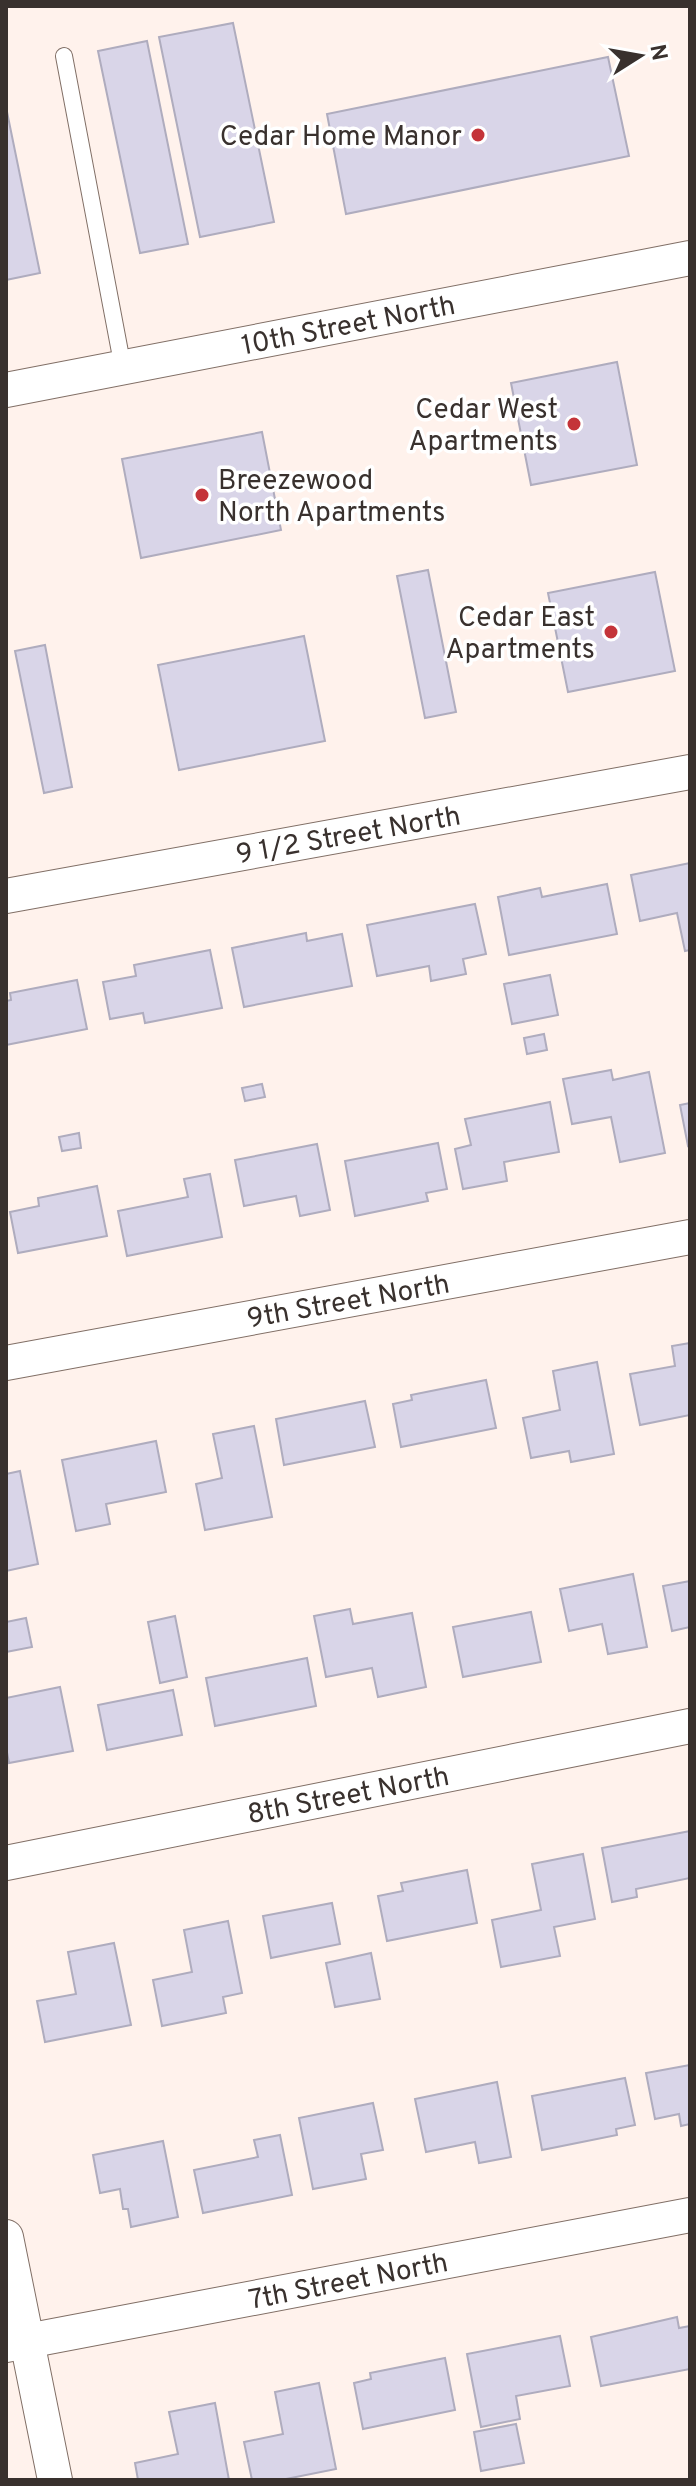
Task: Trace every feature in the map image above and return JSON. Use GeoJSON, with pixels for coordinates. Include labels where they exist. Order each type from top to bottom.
{"type":"FeatureCollection","features":[{"type":"Feature","properties":{"kind":"street","name":"10th Street North"},"geometry":{"type":"LineString","coordinates":[[6,390],[690,258]]}},
{"type":"Feature","properties":{"kind":"street","name":"9 1/2 Street North"},"geometry":{"type":"LineString","coordinates":[[6,896],[690,772]]}},
{"type":"Feature","properties":{"kind":"street","name":"9th Street North"},"geometry":{"type":"LineString","coordinates":[[6,1363],[690,1237]]}},
{"type":"Feature","properties":{"kind":"street","name":"8th Street North"},"geometry":{"type":"LineString","coordinates":[[6,1863],[690,1726]]}},
{"type":"Feature","properties":{"kind":"street","name":"7th Street North"},"geometry":{"type":"LineString","coordinates":[[17,2343],[690,2215]]}},
{"type":"Feature","properties":{"kind":"street"},"geometry":{"type":"LineString","coordinates":[[6,2237],[17,2343],[55,2480]]}},
{"type":"Feature","properties":{"kind":"lane"},"geometry":{"type":"LineString","coordinates":[[64,56],[123,368]]}},
{"type":"Feature","properties":{"kind":"building"},"geometry":{"type":"Polygon","coordinates":[[[233,23],[274,222],[200,237],[159,37],[233,23]]]}},
{"type":"Feature","properties":{"kind":"building"},"geometry":{"type":"Polygon","coordinates":[[[147,41],[188,244],[140,253],[98,51],[147,41]]]}},
{"type":"Feature","properties":{"kind":"building","name":"Cedar Home Manor"},"geometry":{"type":"Polygon","coordinates":[[[608,57],[629,156],[346,214],[327,114],[608,57]]]}},
{"type":"Feature","properties":{"kind":"building"},"geometry":{"type":"Polygon","coordinates":[[[6,107],[40,273],[6,280],[6,107]]]}},
{"type":"Feature","properties":{"kind":"building","name":"Cedar West Apartments"},"geometry":{"type":"Polygon","coordinates":[[[617,362],[637,465],[531,485],[511,383],[617,362]]]}},
{"type":"Feature","properties":{"kind":"building","name":"Breezewood North Apartments"},"geometry":{"type":"Polygon","coordinates":[[[262,432],[281,530],[141,558],[122,459],[262,432]]]}},
{"type":"Feature","properties":{"kind":"building"},"geometry":{"type":"Polygon","coordinates":[[[428,570],[456,712],[425,718],[397,576],[428,570]]]}},
{"type":"Feature","properties":{"kind":"building","name":"Cedar East Apartments"},"geometry":{"type":"Polygon","coordinates":[[[655,572],[675,671],[568,692],[548,593],[655,572]]]}},
{"type":"Feature","properties":{"kind":"building"},"geometry":{"type":"Polygon","coordinates":[[[304,636],[325,741],[179,770],[158,665],[304,636]]]}},
{"type":"Feature","properties":{"kind":"building"},"geometry":{"type":"Polygon","coordinates":[[[45,645],[72,787],[44,793],[15,651],[45,645]]]}},
{"type":"Feature","properties":{"kind":"building"},"geometry":{"type":"Polygon","coordinates":[[[690,863],[690,950],[685,951],[677,913],[640,921],[631,875],[690,863]]]}},
{"type":"Feature","properties":{"kind":"building"},"geometry":{"type":"Polygon","coordinates":[[[607,884],[617,934],[509,955],[498,897],[540,888],[542,897],[607,884]]]}},
{"type":"Feature","properties":{"kind":"building"},"geometry":{"type":"Polygon","coordinates":[[[475,904],[486,954],[463,959],[466,974],[431,981],[429,966],[377,976],[367,925],[475,904]]]}},
{"type":"Feature","properties":{"kind":"building"},"geometry":{"type":"Polygon","coordinates":[[[306,933],[307,941],[342,934],[352,986],[244,1007],[232,948],[306,933]]]}},
{"type":"Feature","properties":{"kind":"building"},"geometry":{"type":"Polygon","coordinates":[[[210,950],[222,1008],[145,1023],[143,1013],[110,1019],[103,982],[136,976],[134,965],[210,950]]]}},
{"type":"Feature","properties":{"kind":"building"},"geometry":{"type":"Polygon","coordinates":[[[550,975],[558,1015],[512,1024],[504,984],[550,975]]]}},
{"type":"Feature","properties":{"kind":"building"},"geometry":{"type":"Polygon","coordinates":[[[77,980],[87,1029],[6,1045],[6,1001],[11,1000],[10,993],[77,980]]]}},
{"type":"Feature","properties":{"kind":"building"},"geometry":{"type":"Polygon","coordinates":[[[544,1034],[547,1050],[527,1054],[524,1038],[544,1034]]]}},
{"type":"Feature","properties":{"kind":"building"},"geometry":{"type":"Polygon","coordinates":[[[611,1070],[613,1080],[649,1072],[665,1153],[620,1162],[611,1117],[572,1124],[563,1079],[611,1070]]]}},
{"type":"Feature","properties":{"kind":"building"},"geometry":{"type":"Polygon","coordinates":[[[262,1084],[265,1097],[245,1101],[242,1088],[262,1084]]]}},
{"type":"Feature","properties":{"kind":"building"},"geometry":{"type":"Polygon","coordinates":[[[550,1102],[559,1152],[504,1162],[507,1181],[463,1189],[455,1149],[471,1145],[465,1119],[550,1102]]]}},
{"type":"Feature","properties":{"kind":"building"},"geometry":{"type":"Polygon","coordinates":[[[690,1103],[690,1145],[688,1146],[680,1105],[690,1103]]]}},
{"type":"Feature","properties":{"kind":"building"},"geometry":{"type":"Polygon","coordinates":[[[79,1133],[81,1148],[62,1151],[59,1137],[79,1133]]]}},
{"type":"Feature","properties":{"kind":"building"},"geometry":{"type":"Polygon","coordinates":[[[438,1143],[447,1189],[426,1193],[428,1201],[355,1216],[345,1161],[438,1143]]]}},
{"type":"Feature","properties":{"kind":"building"},"geometry":{"type":"Polygon","coordinates":[[[317,1144],[330,1210],[300,1216],[296,1196],[244,1206],[235,1160],[317,1144]]]}},
{"type":"Feature","properties":{"kind":"building"},"geometry":{"type":"Polygon","coordinates":[[[210,1174],[222,1237],[127,1256],[118,1211],[188,1197],[184,1179],[210,1174]]]}},
{"type":"Feature","properties":{"kind":"building"},"geometry":{"type":"Polygon","coordinates":[[[97,1186],[107,1236],[18,1253],[10,1212],[39,1206],[38,1198],[97,1186]]]}},
{"type":"Feature","properties":{"kind":"building"},"geometry":{"type":"Polygon","coordinates":[[[690,1343],[690,1415],[640,1425],[630,1374],[675,1366],[672,1346],[690,1343]]]}},
{"type":"Feature","properties":{"kind":"building"},"geometry":{"type":"Polygon","coordinates":[[[597,1362],[614,1454],[571,1462],[569,1451],[531,1458],[523,1418],[560,1410],[553,1371],[597,1362]]]}},
{"type":"Feature","properties":{"kind":"building"},"geometry":{"type":"Polygon","coordinates":[[[486,1380],[496,1428],[401,1447],[393,1404],[412,1400],[411,1395],[486,1380]]]}},
{"type":"Feature","properties":{"kind":"building"},"geometry":{"type":"Polygon","coordinates":[[[365,1401],[375,1447],[284,1465],[276,1419],[365,1401]]]}},
{"type":"Feature","properties":{"kind":"building"},"geometry":{"type":"Polygon","coordinates":[[[254,1426],[272,1517],[205,1530],[196,1484],[222,1478],[213,1434],[254,1426]]]}},
{"type":"Feature","properties":{"kind":"building"},"geometry":{"type":"Polygon","coordinates":[[[156,1441],[166,1492],[106,1504],[110,1524],[76,1531],[62,1460],[156,1441]]]}},
{"type":"Feature","properties":{"kind":"building"},"geometry":{"type":"Polygon","coordinates":[[[20,1471],[38,1564],[6,1571],[6,1474],[20,1471]]]}},
{"type":"Feature","properties":{"kind":"building"},"geometry":{"type":"Polygon","coordinates":[[[633,1574],[647,1647],[608,1654],[602,1624],[569,1631],[560,1589],[633,1574]]]}},
{"type":"Feature","properties":{"kind":"building"},"geometry":{"type":"Polygon","coordinates":[[[690,1581],[690,1627],[672,1631],[663,1586],[690,1581]]]}},
{"type":"Feature","properties":{"kind":"building"},"geometry":{"type":"Polygon","coordinates":[[[350,1609],[353,1624],[412,1613],[426,1687],[378,1697],[372,1668],[326,1677],[314,1616],[350,1609]]]}},
{"type":"Feature","properties":{"kind":"building"},"geometry":{"type":"Polygon","coordinates":[[[531,1612],[541,1662],[463,1677],[453,1627],[531,1612]]]}},
{"type":"Feature","properties":{"kind":"building"},"geometry":{"type":"Polygon","coordinates":[[[175,1616],[187,1677],[160,1683],[148,1622],[175,1616]]]}},
{"type":"Feature","properties":{"kind":"building"},"geometry":{"type":"Polygon","coordinates":[[[26,1618],[32,1647],[6,1652],[6,1622],[26,1618]]]}},
{"type":"Feature","properties":{"kind":"building"},"geometry":{"type":"Polygon","coordinates":[[[307,1658],[316,1706],[215,1726],[206,1678],[307,1658]]]}},
{"type":"Feature","properties":{"kind":"building"},"geometry":{"type":"Polygon","coordinates":[[[60,1687],[73,1751],[9,1763],[6,1698],[60,1687]]]}},
{"type":"Feature","properties":{"kind":"building"},"geometry":{"type":"Polygon","coordinates":[[[173,1690],[182,1735],[107,1750],[98,1705],[173,1690]]]}},
{"type":"Feature","properties":{"kind":"building"},"geometry":{"type":"Polygon","coordinates":[[[690,1831],[690,1878],[636,1889],[637,1897],[612,1902],[602,1848],[690,1831]]]}},
{"type":"Feature","properties":{"kind":"building"},"geometry":{"type":"Polygon","coordinates":[[[583,1854],[595,1919],[554,1927],[560,1956],[501,1967],[492,1920],[541,1910],[532,1864],[583,1854]]]}},
{"type":"Feature","properties":{"kind":"building"},"geometry":{"type":"Polygon","coordinates":[[[467,1870],[477,1923],[387,1941],[378,1896],[403,1891],[401,1883],[467,1870]]]}},
{"type":"Feature","properties":{"kind":"building"},"geometry":{"type":"Polygon","coordinates":[[[332,1903],[340,1944],[271,1958],[263,1916],[332,1903]]]}},
{"type":"Feature","properties":{"kind":"building"},"geometry":{"type":"Polygon","coordinates":[[[228,1921],[242,1993],[223,1997],[226,2013],[162,2026],[153,1980],[192,1972],[184,1930],[228,1921]]]}},
{"type":"Feature","properties":{"kind":"building"},"geometry":{"type":"Polygon","coordinates":[[[114,1943],[131,2025],[45,2042],[37,2001],[76,1994],[68,1952],[114,1943]]]}},
{"type":"Feature","properties":{"kind":"building"},"geometry":{"type":"Polygon","coordinates":[[[371,1953],[380,1999],[335,2007],[326,1963],[371,1953]]]}},
{"type":"Feature","properties":{"kind":"building"},"geometry":{"type":"Polygon","coordinates":[[[690,2065],[690,2124],[681,2126],[679,2114],[655,2119],[646,2073],[690,2065]]]}},
{"type":"Feature","properties":{"kind":"building"},"geometry":{"type":"Polygon","coordinates":[[[625,2078],[635,2125],[616,2129],[617,2135],[542,2150],[532,2096],[625,2078]]]}},
{"type":"Feature","properties":{"kind":"building"},"geometry":{"type":"Polygon","coordinates":[[[497,2082],[511,2157],[479,2163],[475,2142],[426,2152],[415,2099],[497,2082]]]}},
{"type":"Feature","properties":{"kind":"building"},"geometry":{"type":"Polygon","coordinates":[[[373,2103],[383,2150],[361,2154],[366,2179],[313,2189],[299,2118],[373,2103]]]}},
{"type":"Feature","properties":{"kind":"building"},"geometry":{"type":"Polygon","coordinates":[[[280,2135],[292,2195],[203,2213],[194,2170],[258,2157],[254,2140],[280,2135]]]}},
{"type":"Feature","properties":{"kind":"building"},"geometry":{"type":"Polygon","coordinates":[[[163,2141],[178,2217],[131,2227],[128,2209],[123,2209],[120,2189],[100,2193],[93,2155],[163,2141]]]}},
{"type":"Feature","properties":{"kind":"building"},"geometry":{"type":"Polygon","coordinates":[[[677,2317],[679,2328],[690,2326],[690,2369],[601,2386],[591,2337],[677,2317]]]}},
{"type":"Feature","properties":{"kind":"building"},"geometry":{"type":"Polygon","coordinates":[[[560,2336],[570,2386],[516,2396],[520,2419],[481,2427],[467,2354],[560,2336]]]}},
{"type":"Feature","properties":{"kind":"building"},"geometry":{"type":"Polygon","coordinates":[[[445,2358],[455,2410],[363,2429],[354,2383],[371,2379],[370,2373],[445,2358]]]}},
{"type":"Feature","properties":{"kind":"building"},"geometry":{"type":"Polygon","coordinates":[[[319,2383],[336,2469],[281,2480],[252,2480],[244,2442],[283,2434],[275,2392],[319,2383]]]}},
{"type":"Feature","properties":{"kind":"building"},"geometry":{"type":"Polygon","coordinates":[[[215,2403],[229,2480],[138,2480],[135,2463],[178,2454],[169,2412],[215,2403]]]}},
{"type":"Feature","properties":{"kind":"building"},"geometry":{"type":"Polygon","coordinates":[[[516,2424],[524,2463],[481,2471],[474,2432],[516,2424]]]}},
{"type":"Feature","properties":{"kind":"place","name":"Cedar Home Manor"},"geometry":{"type":"Point","coordinates":[478,135]}},
{"type":"Feature","properties":{"kind":"place","name":"Cedar West Apartments"},"geometry":{"type":"Point","coordinates":[574,424]}},
{"type":"Feature","properties":{"kind":"place","name":"Breezewood North Apartments"},"geometry":{"type":"Point","coordinates":[202,495]}},
{"type":"Feature","properties":{"kind":"place","name":"Cedar East Apartments"},"geometry":{"type":"Point","coordinates":[611,632]}}]}
